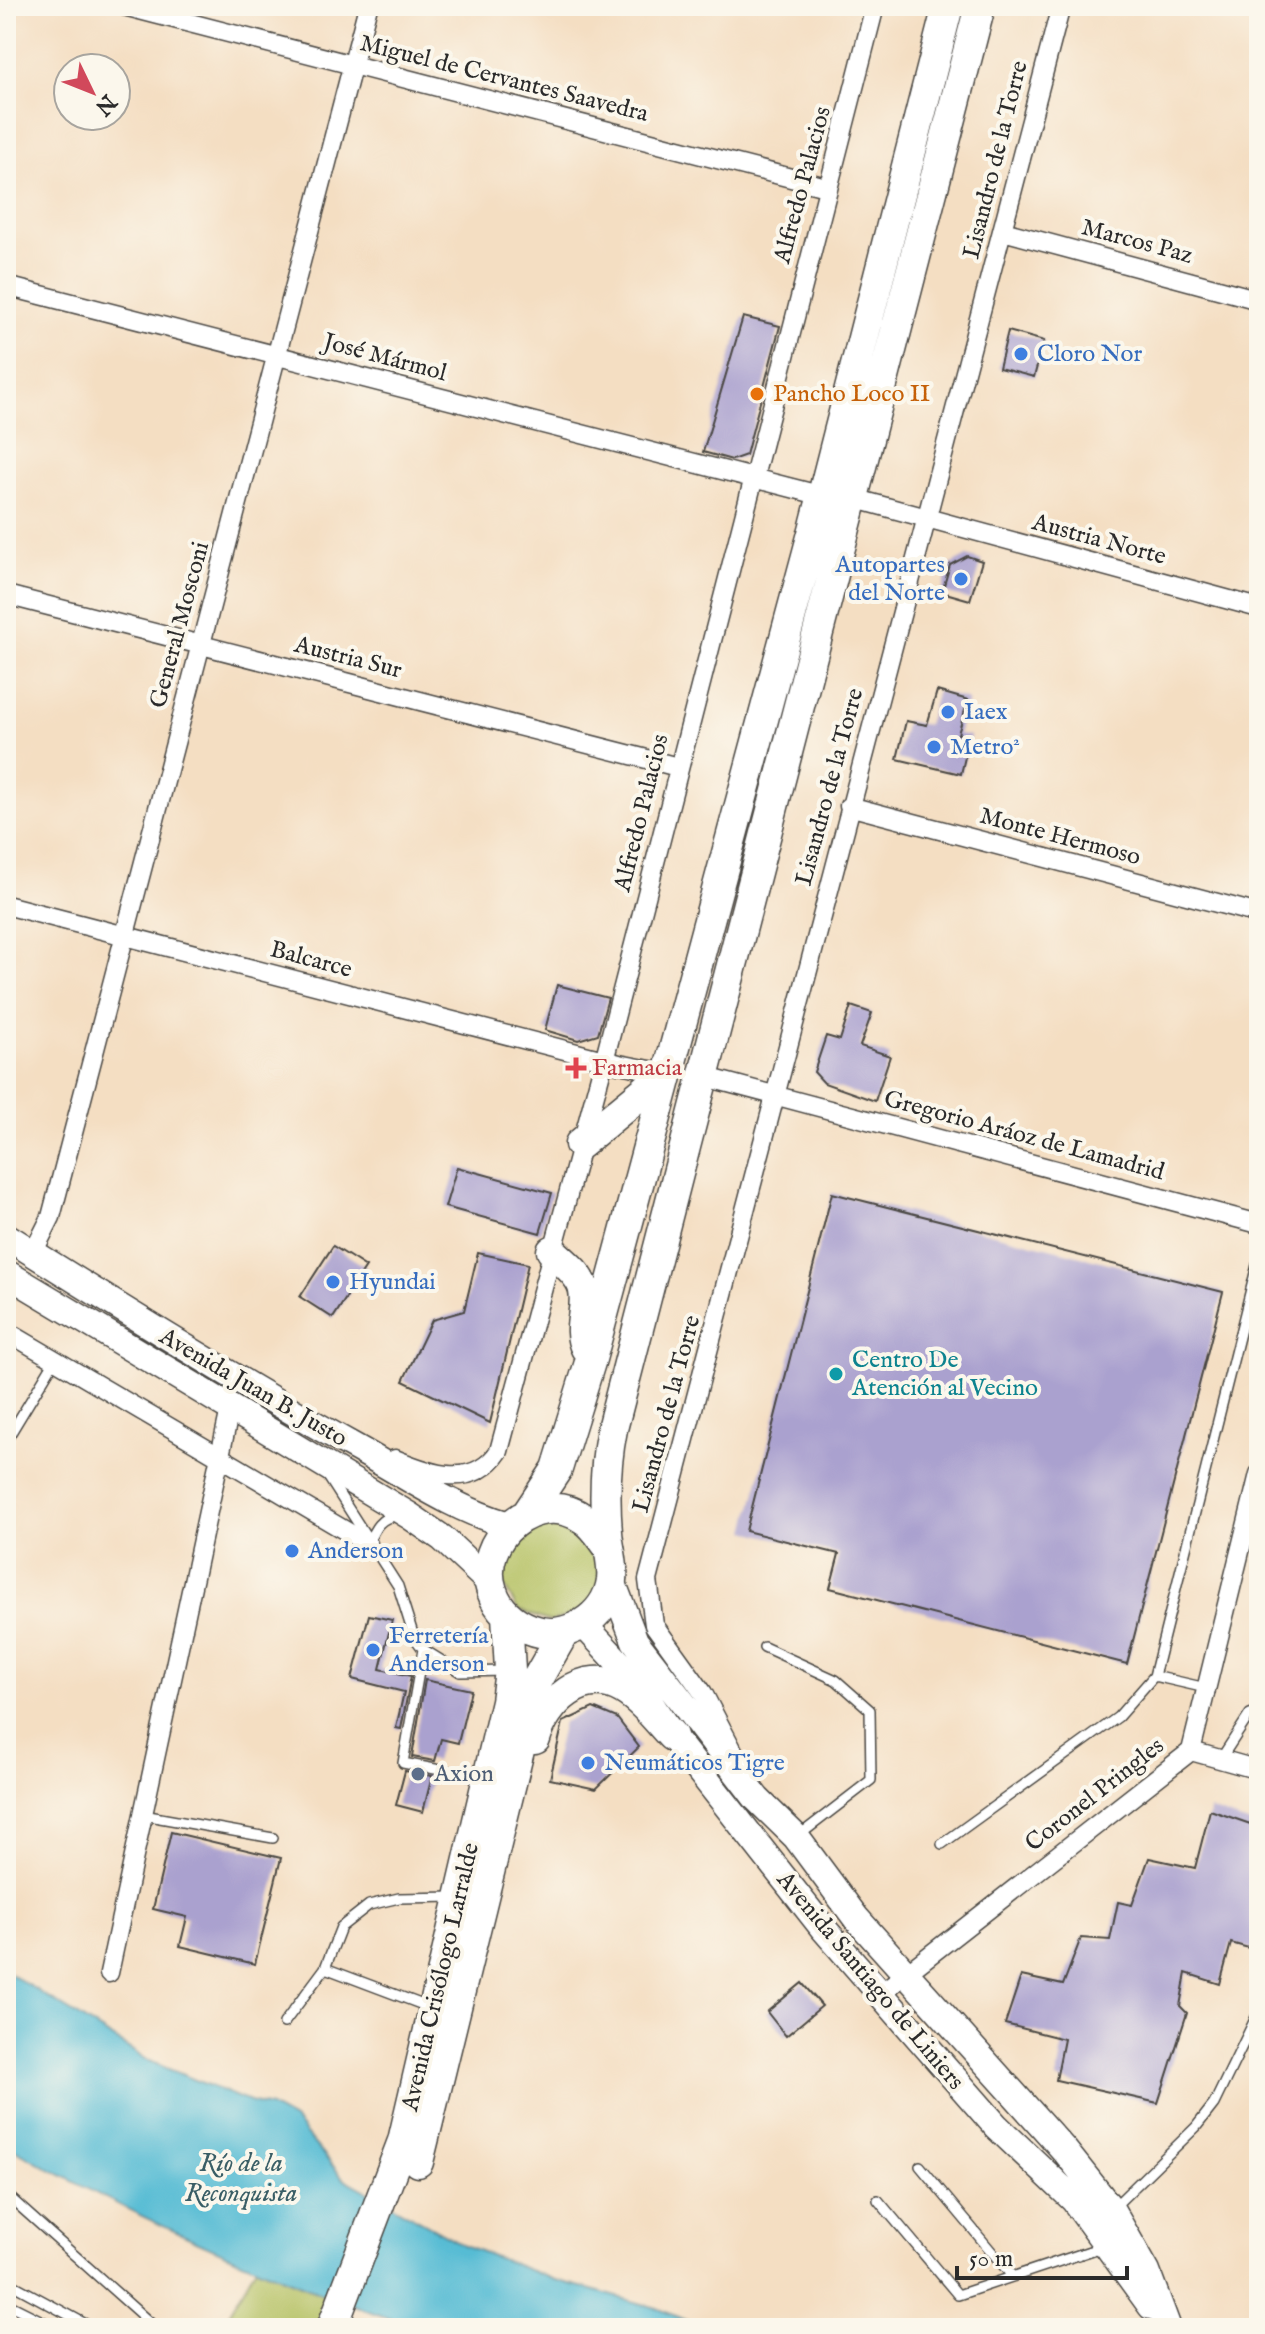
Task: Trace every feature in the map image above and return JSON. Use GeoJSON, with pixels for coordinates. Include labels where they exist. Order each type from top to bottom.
{"type":"FeatureCollection","features":[{"type":"Feature","properties":{"kind":"main road"},"geometry":{"type":"LineString","coordinates":[[948,6],[823,496],[591,1359],[557,1469],[494,1546],[490,1583],[507,1615],[534,1631],[573,1628],[602,1606],[612,1581],[605,1488],[610,1440],[980,6]]}},
{"type":"Feature","properties":{"kind":"main road"},"geometry":{"type":"LineString","coordinates":[[580,1144],[666,1073]]}},
{"type":"Feature","properties":{"kind":"main road","name":"Avenida Juan B. Justo"},"geometry":{"type":"LineString","coordinates":[[6,1236],[134,1319],[331,1434],[470,1511],[518,1520]]}},
{"type":"Feature","properties":{"kind":"main road"},"geometry":{"type":"LineString","coordinates":[[552,1251],[580,1280],[585,1291],[580,1332],[591,1359]]}},
{"type":"Feature","properties":{"kind":"main road","name":"Avenida Juan B. Justo"},"geometry":{"type":"LineString","coordinates":[[6,1273],[126,1348],[410,1516],[442,1538],[490,1583]]}},
{"type":"Feature","properties":{"kind":"main road"},"geometry":{"type":"LineString","coordinates":[[518,1520],[546,1509],[566,1510],[584,1518],[608,1546]]}},
{"type":"Feature","properties":{"kind":"main road","name":"Avenida Santiago de Liniers"},"geometry":{"type":"LineString","coordinates":[[612,1581],[644,1654],[757,1799],[796,1837],[856,1918],[1065,2151],[1111,2209],[1147,2272],[1168,2328]]}},
{"type":"Feature","properties":{"kind":"main road","name":"Avenida Crisólogo Larralde"},"geometry":{"type":"LineString","coordinates":[[355,2328],[406,2199],[434,2054],[500,1780],[510,1671],[507,1615]]}},
{"type":"Feature","properties":{"kind":"main road","name":"Avenida Santiago de Liniers"},"geometry":{"type":"LineString","coordinates":[[573,1628],[635,1680],[672,1736],[779,1875],[996,2126],[1074,2200],[1168,2328]]}},
{"type":"Feature","properties":{"kind":"main road","name":"Avenida Crisólogo Larralde"},"geometry":{"type":"LineString","coordinates":[[332,2328],[386,2193],[434,2054],[433,2009],[460,1896],[536,1681],[573,1628]]}},
{"type":"Feature","properties":{"kind":"main road"},"geometry":{"type":"LineString","coordinates":[[500,1780],[534,1743],[545,1711],[569,1691],[587,1684],[601,1682],[622,1689],[672,1736]]}},
{"type":"Feature","properties":{"kind":"street","name":"Miguel de Cervantes Saavedra"},"geometry":{"type":"LineString","coordinates":[[124,6],[826,187]]}},
{"type":"Feature","properties":{"kind":"street","name":"General Mosconi"},"geometry":{"type":"LineString","coordinates":[[33,1253],[51,1217],[368,6]]}},
{"type":"Feature","properties":{"kind":"street","name":"Alfredo Palacios"},"geometry":{"type":"LineString","coordinates":[[331,1434],[435,1475],[452,1477],[476,1471],[493,1461],[499,1451],[604,1061],[751,478],[875,6]]}},
{"type":"Feature","properties":{"kind":"street","name":"Lisandro de la Torre"},"geometry":{"type":"LineString","coordinates":[[648,1580],[1061,6]]}},
{"type":"Feature","properties":{"kind":"street","name":"Marcos Paz"},"geometry":{"type":"LineString","coordinates":[[1003,231],[1259,300]]}},
{"type":"Feature","properties":{"kind":"street","name":"José Mármol"},"geometry":{"type":"LineString","coordinates":[[6,286],[823,496]]}},
{"type":"Feature","properties":{"kind":"street","name":"Austria Norte"},"geometry":{"type":"LineString","coordinates":[[853,498],[1259,608]]}},
{"type":"Feature","properties":{"kind":"street","name":"Austria Sur"},"geometry":{"type":"LineString","coordinates":[[6,595],[678,767]]}},
{"type":"Feature","properties":{"kind":"street","name":"Monte Hermoso"},"geometry":{"type":"LineString","coordinates":[[849,806],[1259,914]]}},
{"type":"Feature","properties":{"kind":"street","name":"Balcarce"},"geometry":{"type":"LineString","coordinates":[[6,905],[604,1061],[666,1073]]}},
{"type":"Feature","properties":{"kind":"street","name":"Gregorio Aráoz de Lamadrid"},"geometry":{"type":"LineString","coordinates":[[706,1077],[1259,1224]]}},
{"type":"Feature","properties":{"kind":"street"},"geometry":{"type":"LineString","coordinates":[[6,1331],[368,1544]]}},
{"type":"Feature","properties":{"kind":"street"},"geometry":{"type":"LineString","coordinates":[[109,1973],[230,1409]]}},
{"type":"Feature","properties":{"kind":"street","name":"Coronel Pringles"},"geometry":{"type":"LineString","coordinates":[[880,1994],[1191,1751],[1259,1474]]}},
{"type":"Feature","properties":{"kind":"street","name":"Avenida Santiago de Liniers"},"geometry":{"type":"LineString","coordinates":[[648,1580],[654,1625],[703,1693],[757,1799]]}},
{"type":"Feature","properties":{"kind":"street"},"geometry":{"type":"LineString","coordinates":[[1191,1751],[1259,1770]]}},
{"type":"Feature","properties":{"kind":"lane"},"geometry":{"type":"LineString","coordinates":[[942,1844],[1118,1717],[1154,1676],[1257,1265]]}},
{"type":"Feature","properties":{"kind":"lane"},"geometry":{"type":"LineString","coordinates":[[6,1441],[55,1360]]}},
{"type":"Feature","properties":{"kind":"lane"},"geometry":{"type":"LineString","coordinates":[[319,1461],[368,1544],[398,1586],[414,1637],[423,1649],[460,1672],[510,1671]]}},
{"type":"Feature","properties":{"kind":"lane"},"geometry":{"type":"LineString","coordinates":[[368,1544],[375,1527],[382,1520],[392,1516],[410,1516]]}},
{"type":"Feature","properties":{"kind":"lane"},"geometry":{"type":"LineString","coordinates":[[764,1647],[836,1680],[870,1710],[871,1780],[796,1837]]}},
{"type":"Feature","properties":{"kind":"lane"},"geometry":{"type":"LineString","coordinates":[[423,1649],[403,1763],[500,1780]]}},
{"type":"Feature","properties":{"kind":"lane"},"geometry":{"type":"LineString","coordinates":[[1154,1676],[1206,1688]]}},
{"type":"Feature","properties":{"kind":"lane"},"geometry":{"type":"LineString","coordinates":[[1220,1760],[1250,1714],[1259,1711]]}},
{"type":"Feature","properties":{"kind":"lane"},"geometry":{"type":"LineString","coordinates":[[143,1815],[273,1838]]}},
{"type":"Feature","properties":{"kind":"lane"},"geometry":{"type":"LineString","coordinates":[[284,2023],[325,1968],[341,1927],[369,1905],[399,1898],[460,1896]]}},
{"type":"Feature","properties":{"kind":"lane"},"geometry":{"type":"LineString","coordinates":[[325,1968],[433,2009]]}},
{"type":"Feature","properties":{"kind":"lane"},"geometry":{"type":"LineString","coordinates":[[1111,2209],[1196,2127],[1214,2104],[1259,2011]]}},
{"type":"Feature","properties":{"kind":"lane"},"geometry":{"type":"LineString","coordinates":[[920,2166],[1012,2276]]}},
{"type":"Feature","properties":{"kind":"lane"},"geometry":{"type":"LineString","coordinates":[[6,2194],[156,2328]]}},
{"type":"Feature","properties":{"kind":"lane"},"geometry":{"type":"LineString","coordinates":[[878,2200],[958,2295],[1109,2245]]}},
{"type":"Feature","properties":{"kind":"lane"},"geometry":{"type":"LineString","coordinates":[[6,2281],[93,2328]]}},
{"type":"Feature","properties":{"kind":"lane"},"geometry":{"type":"LineString","coordinates":[[6,2303],[56,2328]]}},
{"type":"Feature","properties":{"kind":"green space"},"geometry":{"type":"Polygon","coordinates":[[[545,1519],[591,1536],[602,1584],[582,1612],[550,1622],[518,1610],[501,1581],[505,1548],[545,1519]]]}},
{"type":"Feature","properties":{"kind":"green space"},"geometry":{"type":"Polygon","coordinates":[[[256,2267],[333,2298],[318,2328],[221,2328],[256,2267]]]}},
{"type":"Feature","properties":{"kind":"water","name":"Río de la Reconquista"},"geometry":{"type":"Polygon","coordinates":[[[6,1971],[149,2061],[249,2102],[270,2107],[295,2121],[343,2178],[464,2245],[552,2279],[657,2308],[703,2328],[404,2328],[393,2320],[195,2241],[99,2195],[6,2144],[6,1971]]]}},
{"type":"Feature","properties":{"kind":"building"},"geometry":{"type":"Polygon","coordinates":[[[743,317],[780,326],[746,455],[732,460],[703,452],[743,317]]]}},
{"type":"Feature","properties":{"kind":"building","name":"Cloro Nor"},"geometry":{"type":"Polygon","coordinates":[[[1008,331],[1044,341],[1034,377],[999,368],[1008,331]]]}},
{"type":"Feature","properties":{"kind":"building","name":"Autopartes del Norte"},"geometry":{"type":"Polygon","coordinates":[[[967,556],[982,561],[970,600],[942,592],[950,565],[967,556]]]}},
{"type":"Feature","properties":{"kind":"building","name":"Metro²"},"geometry":{"type":"Polygon","coordinates":[[[937,691],[968,700],[958,734],[970,736],[961,774],[897,759],[906,721],[927,725],[937,691]]]}},
{"type":"Feature","properties":{"kind":"building"},"geometry":{"type":"Polygon","coordinates":[[[557,985],[608,998],[598,1034],[578,1040],[545,1030],[557,985]]]}},
{"type":"Feature","properties":{"kind":"building"},"geometry":{"type":"Polygon","coordinates":[[[851,1006],[872,1013],[860,1046],[890,1056],[875,1101],[824,1083],[814,1072],[826,1036],[840,1040],[851,1006]]]}},
{"type":"Feature","properties":{"kind":"building"},"geometry":{"type":"Polygon","coordinates":[[[457,1167],[552,1193],[540,1233],[445,1207],[457,1167]]]}},
{"type":"Feature","properties":{"kind":"building"},"geometry":{"type":"Polygon","coordinates":[[[832,1193],[1223,1292],[1127,1664],[830,1588],[839,1554],[746,1531],[832,1193]]]}},
{"type":"Feature","properties":{"kind":"building","name":"Hyundai"},"geometry":{"type":"Polygon","coordinates":[[[333,1246],[366,1267],[333,1318],[300,1297],[333,1246]]]}},
{"type":"Feature","properties":{"kind":"building"},"geometry":{"type":"Polygon","coordinates":[[[478,1253],[528,1264],[490,1423],[403,1381],[432,1320],[464,1311],[478,1253]]]}},
{"type":"Feature","properties":{"kind":"building","name":"Ferretería Anderson"},"geometry":{"type":"Polygon","coordinates":[[[369,1615],[392,1620],[380,1669],[411,1676],[401,1729],[396,1728],[404,1692],[352,1679],[369,1615]]]}},
{"type":"Feature","properties":{"kind":"building"},"geometry":{"type":"Polygon","coordinates":[[[425,1680],[471,1690],[458,1743],[441,1739],[435,1761],[412,1757],[425,1680]]]}},
{"type":"Feature","properties":{"kind":"building","name":"Neumáticos Tigre"},"geometry":{"type":"Polygon","coordinates":[[[593,1708],[617,1718],[639,1747],[596,1789],[550,1779],[563,1722],[593,1708]]]}},
{"type":"Feature","properties":{"kind":"building"},"geometry":{"type":"Polygon","coordinates":[[[405,1771],[432,1776],[423,1812],[396,1805],[405,1771]]]}},
{"type":"Feature","properties":{"kind":"building"},"geometry":{"type":"Polygon","coordinates":[[[1210,1810],[1259,1827],[1259,1951],[1231,1943],[1220,1984],[1186,1973],[1180,2006],[1187,2013],[1158,2103],[1056,2080],[1064,2039],[1005,2024],[1021,1976],[1063,1985],[1081,1938],[1110,1940],[1118,1902],[1132,1905],[1149,1858],[1195,1868],[1210,1810]]]}},
{"type":"Feature","properties":{"kind":"building"},"geometry":{"type":"Polygon","coordinates":[[[171,1832],[281,1858],[255,1964],[180,1946],[187,1917],[153,1909],[171,1832]]]}},
{"type":"Feature","properties":{"kind":"building"},"geometry":{"type":"Polygon","coordinates":[[[802,1983],[822,2006],[786,2036],[767,2012],[802,1983]]]}},
{"type":"Feature","properties":{"kind":"place","name":"Cloro Nor"},"geometry":{"type":"Point","coordinates":[1021,354]}},
{"type":"Feature","properties":{"kind":"place","name":"Pancho Loco II"},"geometry":{"type":"Point","coordinates":[757,394]}},
{"type":"Feature","properties":{"kind":"place","name":"Autopartes del Norte"},"geometry":{"type":"Point","coordinates":[961,579]}},
{"type":"Feature","properties":{"kind":"place","name":"Iaex"},"geometry":{"type":"Point","coordinates":[948,712]}},
{"type":"Feature","properties":{"kind":"place","name":"Metro²"},"geometry":{"type":"Point","coordinates":[934,747]}},
{"type":"Feature","properties":{"kind":"place","name":"Farmacia"},"geometry":{"type":"Point","coordinates":[576,1068]}},
{"type":"Feature","properties":{"kind":"place","name":"Hyundai"},"geometry":{"type":"Point","coordinates":[333,1282]}},
{"type":"Feature","properties":{"kind":"place","name":"Centro De Atención al Vecino"},"geometry":{"type":"Point","coordinates":[836,1374]}},
{"type":"Feature","properties":{"kind":"place","name":"Anderson"},"geometry":{"type":"Point","coordinates":[292,1551]}},
{"type":"Feature","properties":{"kind":"place","name":"Ferretería Anderson"},"geometry":{"type":"Point","coordinates":[373,1650]}},
{"type":"Feature","properties":{"kind":"place","name":"Neumáticos Tigre"},"geometry":{"type":"Point","coordinates":[588,1763]}},
{"type":"Feature","properties":{"kind":"place","name":"Axion"},"geometry":{"type":"Point","coordinates":[418,1774]}}]}
